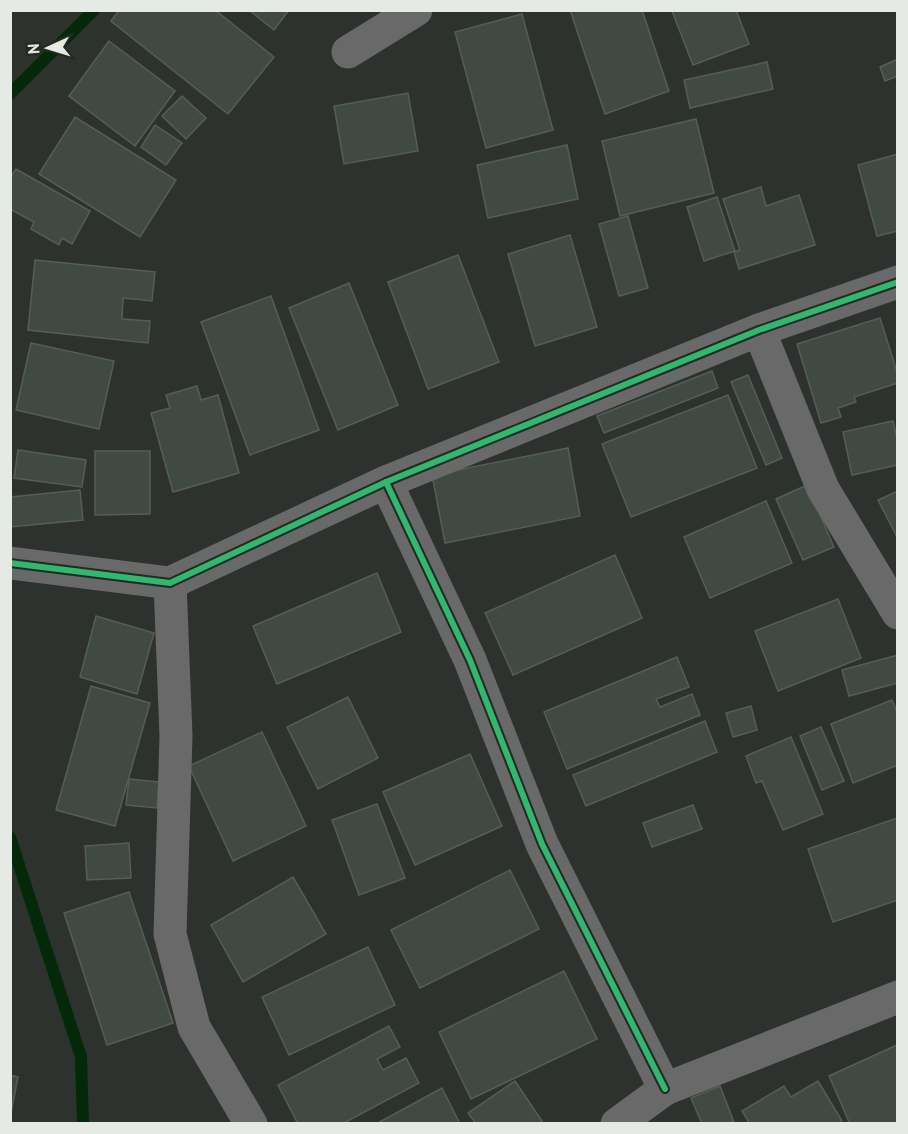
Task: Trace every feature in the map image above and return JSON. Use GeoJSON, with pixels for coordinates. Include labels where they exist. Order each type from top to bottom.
{"type":"FeatureCollection","features":[{"type":"Feature","properties":{"kind":"street"},"geometry":{"type":"LineString","coordinates":[[348,52],[416,10]]}},
{"type":"Feature","properties":{"kind":"street"},"geometry":{"type":"LineString","coordinates":[[10,563],[170,583],[386,482],[759,330],[897,282]]}},
{"type":"Feature","properties":{"kind":"street"},"geometry":{"type":"LineString","coordinates":[[759,330],[823,489],[897,613]]}},
{"type":"Feature","properties":{"kind":"street"},"geometry":{"type":"LineString","coordinates":[[386,482],[470,660],[542,844],[664,1089]]}},
{"type":"Feature","properties":{"kind":"street"},"geometry":{"type":"LineString","coordinates":[[170,583],[176,736],[170,933],[194,1027],[251,1124]]}},
{"type":"Feature","properties":{"kind":"street"},"geometry":{"type":"LineString","coordinates":[[617,1124],[664,1089],[897,997]]}},
{"type":"Feature","properties":{"kind":"building"},"geometry":{"type":"Polygon","coordinates":[[[119,10],[215,10],[274,57],[228,114],[111,21],[119,10]]]}},
{"type":"Feature","properties":{"kind":"building"},"geometry":{"type":"Polygon","coordinates":[[[249,10],[289,10],[274,30],[249,10]]]}},
{"type":"Feature","properties":{"kind":"building"},"geometry":{"type":"Polygon","coordinates":[[[570,10],[642,10],[669,91],[605,114],[570,10]]]}},
{"type":"Feature","properties":{"kind":"building"},"geometry":{"type":"Polygon","coordinates":[[[736,10],[749,44],[693,65],[672,11],[736,10]]]}},
{"type":"Feature","properties":{"kind":"building"},"geometry":{"type":"Polygon","coordinates":[[[522,14],[553,130],[486,148],[455,32],[522,14]]]}},
{"type":"Feature","properties":{"kind":"building"},"geometry":{"type":"Polygon","coordinates":[[[109,41],[175,91],[135,146],[69,96],[109,41]]]}},
{"type":"Feature","properties":{"kind":"building"},"geometry":{"type":"Polygon","coordinates":[[[898,59],[898,76],[885,81],[880,67],[898,59]]]}},
{"type":"Feature","properties":{"kind":"building"},"geometry":{"type":"Polygon","coordinates":[[[767,62],[773,89],[690,108],[684,80],[767,62]]]}},
{"type":"Feature","properties":{"kind":"building"},"geometry":{"type":"Polygon","coordinates":[[[408,93],[418,151],[344,164],[334,106],[408,93]]]}},
{"type":"Feature","properties":{"kind":"building"},"geometry":{"type":"Polygon","coordinates":[[[182,96],[206,118],[186,139],[162,116],[182,96]]]}},
{"type":"Feature","properties":{"kind":"building"},"geometry":{"type":"Polygon","coordinates":[[[75,117],[176,180],[140,237],[39,174],[75,117]]]}},
{"type":"Feature","properties":{"kind":"building"},"geometry":{"type":"Polygon","coordinates":[[[696,119],[714,193],[620,216],[602,141],[696,119]]]}},
{"type":"Feature","properties":{"kind":"building"},"geometry":{"type":"Polygon","coordinates":[[[155,125],[182,143],[166,165],[141,147],[155,125]]]}},
{"type":"Feature","properties":{"kind":"building"},"geometry":{"type":"Polygon","coordinates":[[[567,145],[578,199],[488,218],[477,165],[567,145]]]}},
{"type":"Feature","properties":{"kind":"building"},"geometry":{"type":"Polygon","coordinates":[[[898,154],[898,231],[877,236],[858,165],[898,154]]]}},
{"type":"Feature","properties":{"kind":"building"},"geometry":{"type":"Polygon","coordinates":[[[16,169],[90,211],[72,244],[62,238],[59,245],[31,229],[34,222],[10,209],[10,178],[16,169]]]}},
{"type":"Feature","properties":{"kind":"building"},"geometry":{"type":"Polygon","coordinates":[[[761,187],[766,206],[799,195],[815,245],[739,269],[734,252],[740,250],[723,199],[761,187]]]}},
{"type":"Feature","properties":{"kind":"building"},"geometry":{"type":"Polygon","coordinates":[[[717,197],[735,251],[704,261],[687,207],[717,197]]]}},
{"type":"Feature","properties":{"kind":"building"},"geometry":{"type":"Polygon","coordinates":[[[628,216],[648,288],[619,296],[599,224],[628,216]]]}},
{"type":"Feature","properties":{"kind":"building"},"geometry":{"type":"Polygon","coordinates":[[[570,235],[597,327],[535,346],[508,254],[570,235]]]}},
{"type":"Feature","properties":{"kind":"building"},"geometry":{"type":"Polygon","coordinates":[[[458,255],[499,362],[428,389],[388,282],[458,255]]]}},
{"type":"Feature","properties":{"kind":"building"},"geometry":{"type":"Polygon","coordinates":[[[35,260],[155,272],[152,301],[123,298],[122,319],[150,321],[148,343],[28,330],[35,260]]]}},
{"type":"Feature","properties":{"kind":"building"},"geometry":{"type":"Polygon","coordinates":[[[349,283],[398,405],[338,430],[289,308],[349,283]]]}},
{"type":"Feature","properties":{"kind":"building"},"geometry":{"type":"Polygon","coordinates":[[[271,296],[319,430],[250,455],[201,322],[271,296]]]}},
{"type":"Feature","properties":{"kind":"building"},"geometry":{"type":"Polygon","coordinates":[[[880,318],[898,375],[898,383],[854,397],[856,402],[838,408],[841,417],[821,423],[797,344],[880,318]]]}},
{"type":"Feature","properties":{"kind":"building"},"geometry":{"type":"Polygon","coordinates":[[[31,343],[114,361],[99,429],[16,410],[31,343]]]}},
{"type":"Feature","properties":{"kind":"building"},"geometry":{"type":"Polygon","coordinates":[[[712,371],[718,388],[604,433],[597,416],[712,371]]]}},
{"type":"Feature","properties":{"kind":"building"},"geometry":{"type":"Polygon","coordinates":[[[748,375],[782,458],[766,465],[731,382],[748,375]]]}},
{"type":"Feature","properties":{"kind":"building"},"geometry":{"type":"Polygon","coordinates":[[[197,386],[201,400],[218,395],[239,473],[173,492],[151,413],[170,408],[166,395],[197,386]]]}},
{"type":"Feature","properties":{"kind":"building"},"geometry":{"type":"Polygon","coordinates":[[[728,395],[757,468],[631,517],[602,444],[728,395]]]}},
{"type":"Feature","properties":{"kind":"building"},"geometry":{"type":"Polygon","coordinates":[[[893,421],[898,443],[898,465],[852,475],[843,432],[893,421]]]}},
{"type":"Feature","properties":{"kind":"building"},"geometry":{"type":"Polygon","coordinates":[[[568,448],[580,516],[445,543],[432,475],[568,448]]]}},
{"type":"Feature","properties":{"kind":"building"},"geometry":{"type":"Polygon","coordinates":[[[18,450],[86,460],[82,487],[14,478],[18,450]]]}},
{"type":"Feature","properties":{"kind":"building"},"geometry":{"type":"Polygon","coordinates":[[[95,451],[150,451],[150,514],[95,515],[95,451]]]}},
{"type":"Feature","properties":{"kind":"building"},"geometry":{"type":"Polygon","coordinates":[[[807,485],[834,547],[803,560],[776,499],[807,485]]]}},
{"type":"Feature","properties":{"kind":"building"},"geometry":{"type":"Polygon","coordinates":[[[80,490],[83,520],[10,527],[10,497],[80,490]]]}},
{"type":"Feature","properties":{"kind":"building"},"geometry":{"type":"Polygon","coordinates":[[[898,491],[898,539],[878,500],[898,491]]]}},
{"type":"Feature","properties":{"kind":"building"},"geometry":{"type":"Polygon","coordinates":[[[766,501],[792,563],[710,598],[684,537],[766,501]]]}},
{"type":"Feature","properties":{"kind":"building"},"geometry":{"type":"Polygon","coordinates":[[[615,555],[642,618],[513,675],[485,613],[615,555]]]}},
{"type":"Feature","properties":{"kind":"building"},"geometry":{"type":"Polygon","coordinates":[[[377,573],[401,632],[277,684],[253,626],[377,573]]]}},
{"type":"Feature","properties":{"kind":"building"},"geometry":{"type":"Polygon","coordinates":[[[838,599],[861,658],[778,691],[755,631],[838,599]]]}},
{"type":"Feature","properties":{"kind":"building"},"geometry":{"type":"Polygon","coordinates":[[[96,616],[154,633],[137,694],[80,677],[96,616]]]}},
{"type":"Feature","properties":{"kind":"building"},"geometry":{"type":"Polygon","coordinates":[[[898,655],[898,683],[849,696],[842,670],[898,655]]]}},
{"type":"Feature","properties":{"kind":"building"},"geometry":{"type":"Polygon","coordinates":[[[677,657],[689,687],[656,699],[660,707],[692,694],[700,715],[567,769],[544,712],[677,657]]]}},
{"type":"Feature","properties":{"kind":"building"},"geometry":{"type":"Polygon","coordinates":[[[91,686],[150,703],[115,826],[56,810],[91,686]]]}},
{"type":"Feature","properties":{"kind":"building"},"geometry":{"type":"Polygon","coordinates":[[[348,697],[378,758],[318,789],[287,727],[348,697]]]}},
{"type":"Feature","properties":{"kind":"building"},"geometry":{"type":"Polygon","coordinates":[[[892,700],[898,714],[898,765],[853,783],[831,724],[892,700]]]}},
{"type":"Feature","properties":{"kind":"building"},"geometry":{"type":"Polygon","coordinates":[[[751,706],[757,730],[733,737],[726,713],[751,706]]]}},
{"type":"Feature","properties":{"kind":"building"},"geometry":{"type":"Polygon","coordinates":[[[705,721],[717,752],[586,806],[573,775],[705,721]]]}},
{"type":"Feature","properties":{"kind":"building"},"geometry":{"type":"Polygon","coordinates":[[[821,727],[844,781],[822,790],[800,736],[821,727]]]}},
{"type":"Feature","properties":{"kind":"building"},"geometry":{"type":"Polygon","coordinates":[[[262,732],[306,826],[233,861],[189,766],[262,732]]]}},
{"type":"Feature","properties":{"kind":"building"},"geometry":{"type":"Polygon","coordinates":[[[791,737],[823,814],[783,830],[762,781],[756,783],[746,756],[791,737]]]}},
{"type":"Feature","properties":{"kind":"building"},"geometry":{"type":"Polygon","coordinates":[[[470,754],[502,826],[415,865],[383,792],[470,754]]]}},
{"type":"Feature","properties":{"kind":"building"},"geometry":{"type":"Polygon","coordinates":[[[129,779],[159,782],[157,808],[126,805],[129,779]]]}},
{"type":"Feature","properties":{"kind":"building"},"geometry":{"type":"Polygon","coordinates":[[[377,804],[405,878],[359,895],[332,820],[377,804]]]}},
{"type":"Feature","properties":{"kind":"building"},"geometry":{"type":"Polygon","coordinates":[[[693,805],[702,829],[652,847],[643,823],[693,805]]]}},
{"type":"Feature","properties":{"kind":"building"},"geometry":{"type":"Polygon","coordinates":[[[897,818],[898,900],[833,922],[808,849],[897,818]]]}},
{"type":"Feature","properties":{"kind":"building"},"geometry":{"type":"Polygon","coordinates":[[[129,843],[131,878],[87,880],[85,846],[129,843]]]}},
{"type":"Feature","properties":{"kind":"building"},"geometry":{"type":"Polygon","coordinates":[[[510,870],[539,929],[420,988],[391,930],[510,870]]]}},
{"type":"Feature","properties":{"kind":"building"},"geometry":{"type":"Polygon","coordinates":[[[293,877],[326,934],[243,982],[211,925],[293,877]]]}},
{"type":"Feature","properties":{"kind":"building"},"geometry":{"type":"Polygon","coordinates":[[[129,892],[173,1023],[107,1045],[64,913],[129,892]]]}},
{"type":"Feature","properties":{"kind":"building"},"geometry":{"type":"Polygon","coordinates":[[[368,947],[395,1005],[289,1055],[262,997],[368,947]]]}},
{"type":"Feature","properties":{"kind":"building"},"geometry":{"type":"Polygon","coordinates":[[[564,971],[597,1039],[471,1099],[439,1032],[564,971]]]}},
{"type":"Feature","properties":{"kind":"building"},"geometry":{"type":"Polygon","coordinates":[[[389,1026],[400,1047],[377,1059],[383,1070],[406,1058],[419,1083],[342,1124],[298,1124],[278,1085],[389,1026]]]}},
{"type":"Feature","properties":{"kind":"building"},"geometry":{"type":"Polygon","coordinates":[[[897,1045],[898,1124],[850,1124],[829,1076],[897,1045]]]}},
{"type":"Feature","properties":{"kind":"building"},"geometry":{"type":"Polygon","coordinates":[[[10,1075],[18,1077],[11,1113],[10,1113],[10,1075]]]}},
{"type":"Feature","properties":{"kind":"building"},"geometry":{"type":"Polygon","coordinates":[[[515,1081],[542,1121],[538,1124],[476,1124],[468,1113],[515,1081]]]}},
{"type":"Feature","properties":{"kind":"building"},"geometry":{"type":"Polygon","coordinates":[[[818,1081],[842,1121],[839,1124],[750,1124],[742,1111],[784,1086],[791,1097],[818,1081]]]}},
{"type":"Feature","properties":{"kind":"building"},"geometry":{"type":"Polygon","coordinates":[[[720,1086],[734,1122],[702,1124],[691,1098],[720,1086]]]}},
{"type":"Feature","properties":{"kind":"building"},"geometry":{"type":"Polygon","coordinates":[[[442,1088],[460,1124],[376,1124],[442,1088]]]}},
{"type":"Feature","properties":{"kind":"waterway"},"geometry":{"type":"LineString","coordinates":[[10,94],[94,10]]}},
{"type":"Feature","properties":{"kind":"waterway"},"geometry":{"type":"LineString","coordinates":[[10,837],[81,1057],[83,1124]]}},
{"type":"Feature","properties":{"kind":"cycle path"},"geometry":{"type":"LineString","coordinates":[[10,563],[170,583],[386,482],[759,330],[898,282]]}},
{"type":"Feature","properties":{"kind":"cycle path"},"geometry":{"type":"LineString","coordinates":[[386,482],[470,660],[542,844],[665,1089]]}}]}
